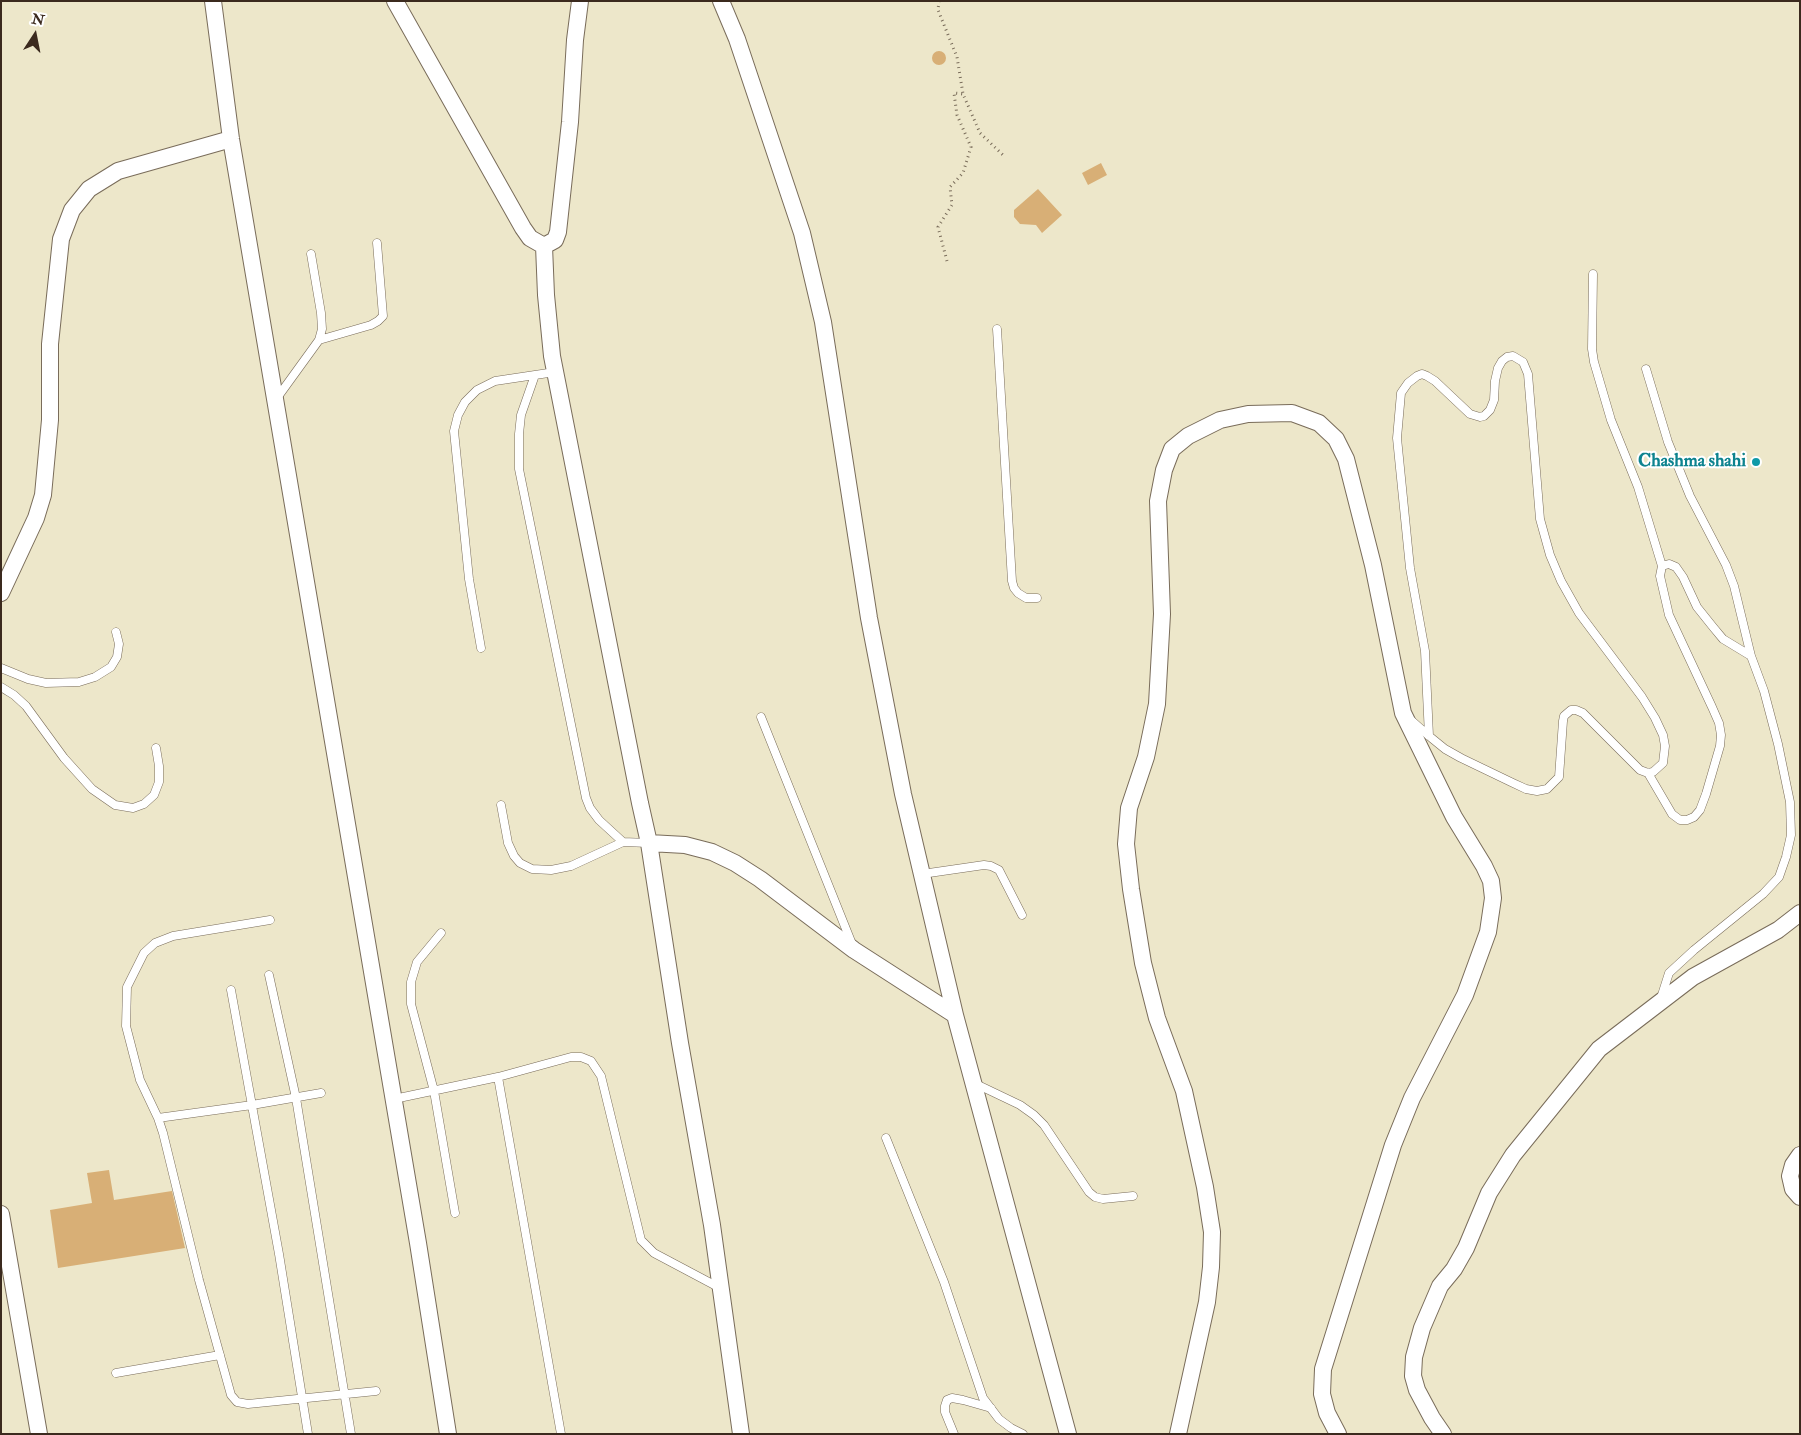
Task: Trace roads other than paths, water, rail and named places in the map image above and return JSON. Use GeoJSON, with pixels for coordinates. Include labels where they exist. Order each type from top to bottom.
{"type":"FeatureCollection","features":[{"type":"Feature","properties":{"kind":"street"},"geometry":{"type":"LineString","coordinates":[[212,1],[231,139],[394,1099],[448,1434]]}},
{"type":"Feature","properties":{"kind":"street"},"geometry":{"type":"LineString","coordinates":[[394,1],[523,228],[530,238],[544,246]]}},
{"type":"Feature","properties":{"kind":"street"},"geometry":{"type":"LineString","coordinates":[[544,246],[555,240],[558,232],[570,122],[575,40],[580,1]]}},
{"type":"Feature","properties":{"kind":"street"},"geometry":{"type":"LineString","coordinates":[[721,1],[737,39],[804,242],[823,322],[869,618],[903,794],[956,1015],[1068,1434]]}},
{"type":"Feature","properties":{"kind":"street"},"geometry":{"type":"LineString","coordinates":[[1,593],[36,518],[43,495],[50,420],[50,344],[61,239],[72,210],[89,189],[118,171],[231,139]]}},
{"type":"Feature","properties":{"kind":"street"},"geometry":{"type":"LineString","coordinates":[[544,246],[546,295],[556,372],[649,842],[680,1043],[712,1225],[740,1434]]}},
{"type":"Feature","properties":{"kind":"street"},"geometry":{"type":"LineString","coordinates":[[1178,1434],[1207,1302],[1212,1267],[1212,1232],[1205,1187],[1184,1091],[1158,1018],[1143,963],[1126,844],[1128,808],[1146,758],[1157,704],[1162,614],[1158,501],[1164,470],[1172,449],[1188,436],[1220,420],[1248,414],[1292,413],[1319,423],[1336,439],[1346,459],[1373,565],[1403,713],[1454,817],[1491,880],[1493,898],[1488,932],[1465,995],[1402,1120],[1323,1369],[1322,1394],[1338,1434]]}},
{"type":"Feature","properties":{"kind":"street"},"geometry":{"type":"LineString","coordinates":[[649,842],[685,845],[712,852],[735,863],[760,879],[854,950],[956,1015]]}},
{"type":"Feature","properties":{"kind":"street"},"geometry":{"type":"LineString","coordinates":[[1443,1434],[1417,1390],[1413,1376],[1414,1357],[1422,1328],[1440,1286],[1454,1269],[1466,1248],[1489,1193],[1512,1155],[1599,1049],[1694,977],[1778,930],[1800,913]]}},
{"type":"Feature","properties":{"kind":"street"},"geometry":{"type":"LineString","coordinates":[[1800,1155],[1793,1164],[1790,1176],[1793,1189],[1800,1198]]}},
{"type":"Feature","properties":{"kind":"street"},"geometry":{"type":"LineString","coordinates":[[2,1225],[39,1434]]}},
{"type":"Feature","properties":{"kind":"lane"},"geometry":{"type":"LineString","coordinates":[[319,340],[371,325],[382,316],[377,242]]}},
{"type":"Feature","properties":{"kind":"lane"},"geometry":{"type":"LineString","coordinates":[[275,399],[319,340],[322,329],[311,254]]}},
{"type":"Feature","properties":{"kind":"lane"},"geometry":{"type":"LineString","coordinates":[[1403,713],[1445,749],[1461,758],[1526,789],[1542,791],[1552,786],[1559,777],[1564,716],[1571,710],[1576,710],[1584,713],[1635,766],[1648,773],[1672,814],[1680,820],[1687,820],[1694,817],[1700,810],[1720,746],[1719,724],[1668,615],[1660,576],[1662,566],[1638,487],[1611,420],[1594,362],[1592,349],[1593,274]]}},
{"type":"Feature","properties":{"kind":"lane"},"geometry":{"type":"LineString","coordinates":[[997,330],[1012,581],[1018,593],[1026,598],[1038,598]]}},
{"type":"Feature","properties":{"kind":"lane"},"geometry":{"type":"LineString","coordinates":[[1429,736],[1425,651],[1409,559],[1397,438],[1401,393],[1408,382],[1422,374],[1435,380],[1470,414],[1480,417],[1484,416],[1490,410],[1494,400],[1498,368],[1507,357],[1513,356],[1523,362],[1528,374],[1540,519],[1550,555],[1578,613],[1642,697],[1656,718],[1663,734],[1665,746],[1662,763],[1653,772],[1648,773]]}},
{"type":"Feature","properties":{"kind":"lane"},"geometry":{"type":"LineString","coordinates":[[1646,369],[1668,442],[1690,496],[1726,566],[1734,586],[1751,656],[1766,699],[1790,802],[1792,835],[1779,877],[1764,894],[1669,973],[1660,1004]]}},
{"type":"Feature","properties":{"kind":"lane"},"geometry":{"type":"LineString","coordinates":[[481,648],[468,579],[454,431],[458,416],[465,402],[477,390],[495,381],[556,372]]}},
{"type":"Feature","properties":{"kind":"lane"},"geometry":{"type":"LineString","coordinates":[[535,375],[522,415],[519,434],[518,469],[586,798],[590,808],[599,820],[624,842]]}},
{"type":"Feature","properties":{"kind":"lane"},"geometry":{"type":"LineString","coordinates":[[1662,566],[1669,564],[1676,567],[1683,577],[1697,607],[1713,628],[1723,639],[1751,656]]}},
{"type":"Feature","properties":{"kind":"lane"},"geometry":{"type":"LineString","coordinates":[[1,668],[46,683],[79,682],[95,677],[110,667],[117,657],[119,644],[116,632]]}},
{"type":"Feature","properties":{"kind":"lane"},"geometry":{"type":"LineString","coordinates":[[1,687],[26,706],[64,758],[92,789],[115,805],[133,808],[144,804],[154,795],[159,782],[156,748]]}},
{"type":"Feature","properties":{"kind":"lane"},"geometry":{"type":"LineString","coordinates":[[760,717],[854,950]]}},
{"type":"Feature","properties":{"kind":"lane"},"geometry":{"type":"LineString","coordinates":[[501,805],[508,843],[514,856],[520,863],[532,869],[551,870],[571,866],[624,842],[649,842]]}},
{"type":"Feature","properties":{"kind":"lane"},"geometry":{"type":"LineString","coordinates":[[922,874],[984,865],[991,866],[999,870],[1022,915]]}},
{"type":"Feature","properties":{"kind":"lane"},"geometry":{"type":"LineString","coordinates":[[270,920],[173,936],[155,943],[144,953],[127,987],[126,1026],[140,1080],[158,1118],[231,1395],[238,1402],[248,1404],[302,1397],[376,1391]]}},
{"type":"Feature","properties":{"kind":"lane"},"geometry":{"type":"LineString","coordinates":[[441,933],[417,962],[411,982],[411,1004],[434,1091],[455,1213]]}},
{"type":"Feature","properties":{"kind":"lane"},"geometry":{"type":"LineString","coordinates":[[268,975],[296,1098],[351,1434]]}},
{"type":"Feature","properties":{"kind":"lane"},"geometry":{"type":"LineString","coordinates":[[231,990],[308,1434]]}},
{"type":"Feature","properties":{"kind":"lane"},"geometry":{"type":"LineString","coordinates":[[394,1099],[498,1077],[571,1057],[581,1057],[590,1061],[601,1076],[641,1240],[654,1253],[721,1288]]}},
{"type":"Feature","properties":{"kind":"lane"},"geometry":{"type":"LineString","coordinates":[[498,1077],[562,1434]]}},
{"type":"Feature","properties":{"kind":"lane"},"geometry":{"type":"LineString","coordinates":[[974,1083],[1020,1105],[1044,1124],[1089,1192],[1095,1197],[1103,1199],[1133,1196]]}},
{"type":"Feature","properties":{"kind":"lane"},"geometry":{"type":"LineString","coordinates":[[158,1118],[321,1093]]}},
{"type":"Feature","properties":{"kind":"lane"},"geometry":{"type":"LineString","coordinates":[[886,1138],[944,1282],[983,1398],[999,1419],[1023,1434]]}},
{"type":"Feature","properties":{"kind":"lane"},"geometry":{"type":"LineString","coordinates":[[116,1373],[220,1355]]}},
{"type":"Feature","properties":{"kind":"lane"},"geometry":{"type":"LineString","coordinates":[[954,1434],[946,1412],[947,1400],[952,1398],[963,1400],[991,1408]]}},
{"type":"Feature","properties":{"kind":"place","name":"Chashma shahi"},"geometry":{"type":"Point","coordinates":[1756,462]}}]}
